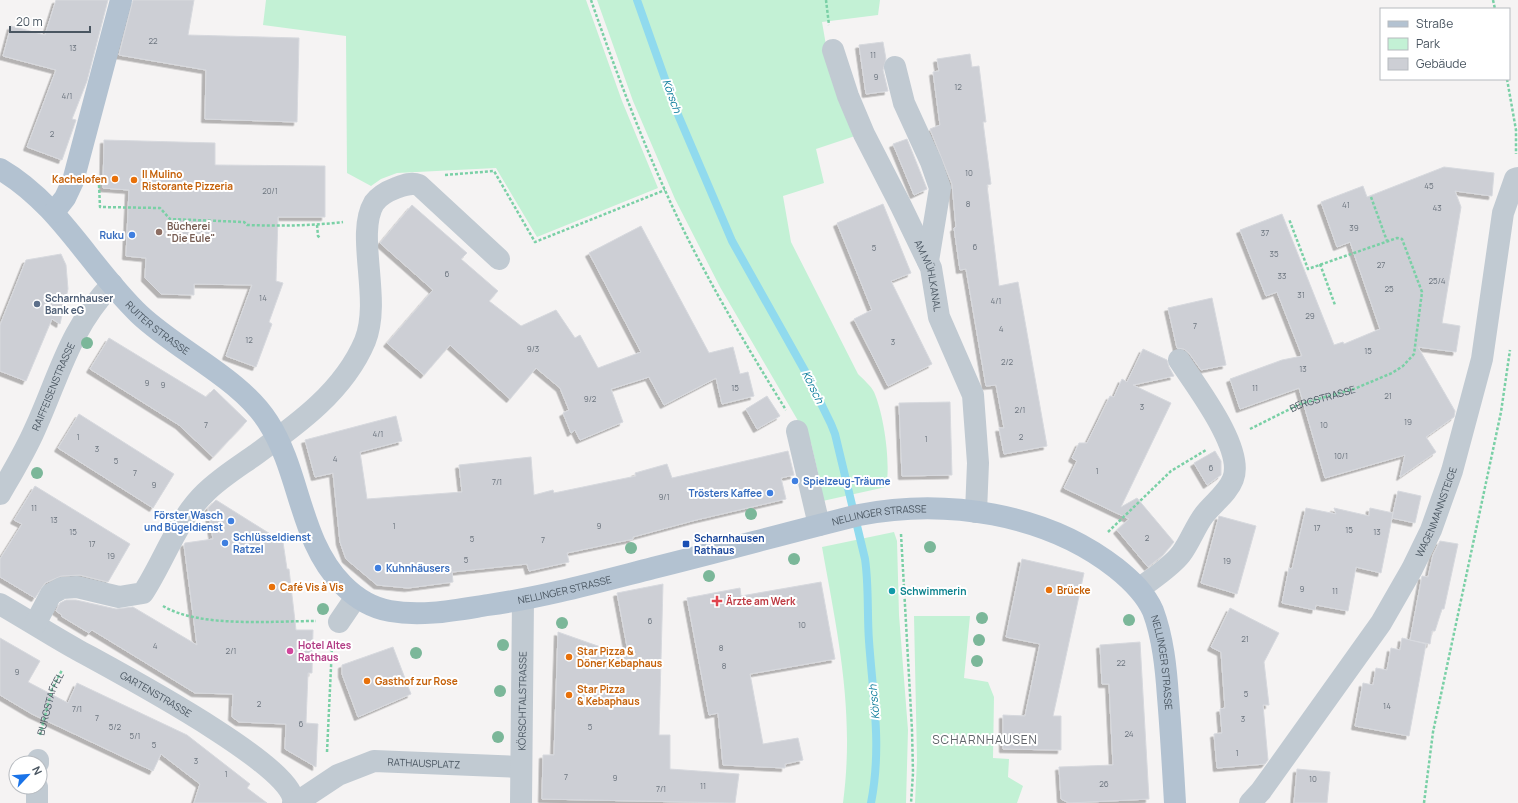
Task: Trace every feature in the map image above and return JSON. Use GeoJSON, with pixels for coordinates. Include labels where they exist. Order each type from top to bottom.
{"type":"FeatureCollection","features":[{"type":"Feature","properties":{"kind":"main road"},"geometry":{"type":"LineString","coordinates":[[54,212],[69,190],[121,0]]}},
{"type":"Feature","properties":{"kind":"main road","name":"RUITER STRASSE"},"geometry":{"type":"LineString","coordinates":[[0,169],[33,191],[54,212],[112,284],[140,314],[160,332],[247,396],[263,414],[278,439],[303,514],[318,549],[334,574],[356,596],[375,607],[389,611]]}},
{"type":"Feature","properties":{"kind":"main road","name":"NELLINGER STRASSE"},"geometry":{"type":"LineString","coordinates":[[389,611],[427,613],[523,600],[586,586],[819,525],[892,509],[941,508],[976,512],[1037,526],[1078,543],[1108,562],[1139,589],[1152,611],[1164,655],[1175,803]]}},
{"type":"Feature","properties":{"kind":"street","name":"AM MÜHLKANAL"},"geometry":{"type":"LineString","coordinates":[[833,50],[846,92],[864,134],[928,261],[934,282],[939,317],[970,387],[975,403],[978,476],[976,512]]}},
{"type":"Feature","properties":{"kind":"street"},"geometry":{"type":"LineString","coordinates":[[895,67],[904,103],[931,162],[940,190],[928,261]]}},
{"type":"Feature","properties":{"kind":"street","name":"WAGENMANNSTEIGE"},"geometry":{"type":"LineString","coordinates":[[1250,803],[1261,791],[1381,623],[1412,569],[1431,530],[1452,471],[1482,359],[1504,214],[1516,178]]}},
{"type":"Feature","properties":{"kind":"street"},"geometry":{"type":"LineString","coordinates":[[35,624],[51,594],[62,588],[77,587],[119,597],[143,593],[154,577],[182,525],[201,497],[232,471],[278,439],[326,397],[348,371],[365,340],[371,314],[372,295],[368,251],[369,218],[374,203],[379,197],[391,190],[413,183],[419,185],[499,259]]}},
{"type":"Feature","properties":{"kind":"street","name":"RAIFFEISENSTRASSE"},"geometry":{"type":"LineString","coordinates":[[0,494],[35,428],[75,334],[94,304],[112,284]]}},
{"type":"Feature","properties":{"kind":"street"},"geometry":{"type":"LineString","coordinates":[[1139,589],[1180,555],[1204,515],[1231,484],[1235,474],[1235,463],[1227,440],[1212,409],[1180,360]]}},
{"type":"Feature","properties":{"kind":"street"},"geometry":{"type":"LineString","coordinates":[[797,431],[819,525]]}},
{"type":"Feature","properties":{"kind":"street"},"geometry":{"type":"LineString","coordinates":[[339,622],[356,596]]}},
{"type":"Feature","properties":{"kind":"street","name":"KÖRSCHTALSTRASSE"},"geometry":{"type":"LineString","coordinates":[[521,803],[523,600]]}},
{"type":"Feature","properties":{"kind":"street","name":"GARTENSTRASSE"},"geometry":{"type":"LineString","coordinates":[[0,604],[74,648],[180,707],[217,730],[250,754],[283,782],[293,794],[294,803]]}},
{"type":"Feature","properties":{"kind":"street","name":"RATHAUSPLATZ"},"geometry":{"type":"LineString","coordinates":[[294,803],[331,778],[362,764],[374,761],[521,767]]}},
{"type":"Feature","properties":{"kind":"path"},"geometry":{"type":"LineString","coordinates":[[591,0],[629,104],[665,190],[720,300],[797,431]]}},
{"type":"Feature","properties":{"kind":"path"},"geometry":{"type":"LineString","coordinates":[[1507,80],[1516,137],[1516,178]]}},
{"type":"Feature","properties":{"kind":"path"},"geometry":{"type":"LineString","coordinates":[[75,170],[99,177],[100,207],[160,208],[170,219],[244,222],[247,225],[317,225],[369,218]]}},
{"type":"Feature","properties":{"kind":"path"},"geometry":{"type":"LineString","coordinates":[[413,183],[419,176],[494,172],[535,242],[665,190]]}},
{"type":"Feature","properties":{"kind":"path"},"geometry":{"type":"LineString","coordinates":[[1290,219],[1308,269],[1388,241],[1371,197]]}},
{"type":"Feature","properties":{"kind":"path"},"geometry":{"type":"LineString","coordinates":[[317,225],[318,236],[320,238]]}},
{"type":"Feature","properties":{"kind":"path","name":"BERGSTRASSE"},"geometry":{"type":"LineString","coordinates":[[1108,532],[1176,467],[1300,404],[1354,389],[1392,373],[1403,366],[1414,354],[1422,296],[1421,286],[1402,239],[1398,238],[1388,241]]}},
{"type":"Feature","properties":{"kind":"path"},"geometry":{"type":"LineString","coordinates":[[1320,264],[1335,305]]}},
{"type":"Feature","properties":{"kind":"path"},"geometry":{"type":"LineString","coordinates":[[1424,803],[1433,732],[1501,412],[1511,344]]}},
{"type":"Feature","properties":{"kind":"path"},"geometry":{"type":"LineString","coordinates":[[892,509],[901,535],[912,730],[913,773],[911,803]]}},
{"type":"Feature","properties":{"kind":"path"},"geometry":{"type":"LineString","coordinates":[[143,593],[173,611],[210,620],[339,622],[333,639],[326,748],[331,778]]}},
{"type":"Feature","properties":{"kind":"path","name":"BURGSTAFFEL"},"geometry":{"type":"LineString","coordinates":[[38,755],[40,736],[52,689],[74,648]]}},
{"type":"Feature","properties":{"kind":"green space"},"geometry":{"type":"Polygon","coordinates":[[[266,0],[586,0],[622,101],[658,188],[537,237],[496,168],[397,173],[381,179],[371,186],[347,173],[346,36],[263,25],[266,0]]]}},
{"type":"Feature","properties":{"kind":"green space"},"geometry":{"type":"Polygon","coordinates":[[[597,0],[880,0],[878,15],[822,22],[827,51],[858,135],[816,149],[824,183],[783,196],[791,242],[858,374],[873,390],[878,402],[886,439],[888,465],[886,487],[818,502],[821,486],[811,443],[720,287],[675,199],[633,101],[597,0]]]}},
{"type":"Feature","properties":{"kind":"green space"},"geometry":{"type":"Polygon","coordinates":[[[894,532],[897,541],[899,615],[908,730],[906,803],[843,803],[846,770],[846,705],[839,643],[822,547],[894,532]]]}},
{"type":"Feature","properties":{"kind":"green space"},"geometry":{"type":"Polygon","coordinates":[[[914,616],[970,616],[964,678],[988,682],[994,697],[993,758],[1009,759],[1008,777],[1023,786],[1017,803],[915,803],[917,760],[914,616]]]}},
{"type":"Feature","properties":{"kind":"building"},"geometry":{"type":"Polygon","coordinates":[[[56,0],[108,0],[87,81],[72,119],[76,120],[62,160],[27,147],[56,70],[3,56],[11,26],[45,35],[56,0]]]}},
{"type":"Feature","properties":{"kind":"building"},"geometry":{"type":"Polygon","coordinates":[[[133,0],[194,0],[188,35],[299,38],[297,122],[205,119],[206,70],[119,55],[133,0]]]}},
{"type":"Feature","properties":{"kind":"building"},"geometry":{"type":"Polygon","coordinates":[[[883,42],[886,59],[883,70],[888,91],[866,94],[859,45],[883,42]]]}},
{"type":"Feature","properties":{"kind":"building"},"geometry":{"type":"Polygon","coordinates":[[[970,54],[972,67],[979,66],[986,122],[983,122],[991,184],[987,185],[999,286],[1018,282],[1047,446],[1004,454],[999,428],[1004,428],[996,385],[986,386],[966,269],[960,270],[954,228],[956,227],[952,184],[930,129],[940,125],[933,72],[939,71],[937,59],[970,54]]]}},
{"type":"Feature","properties":{"kind":"building"},"geometry":{"type":"Polygon","coordinates":[[[907,139],[927,189],[914,195],[893,144],[907,139]]]}},
{"type":"Feature","properties":{"kind":"building"},"geometry":{"type":"Polygon","coordinates":[[[104,140],[215,143],[215,165],[325,166],[325,217],[278,217],[276,281],[283,283],[269,322],[272,324],[256,367],[226,356],[252,285],[194,284],[194,295],[161,294],[145,278],[146,258],[126,256],[129,190],[103,188],[104,140]]]}},
{"type":"Feature","properties":{"kind":"building"},"geometry":{"type":"Polygon","coordinates":[[[1444,167],[1494,173],[1492,196],[1455,191],[1461,207],[1442,323],[1460,326],[1456,352],[1418,347],[1455,411],[1454,417],[1426,437],[1436,452],[1400,477],[1405,455],[1325,478],[1299,388],[1240,409],[1230,379],[1282,360],[1302,356],[1277,292],[1266,296],[1240,230],[1282,214],[1334,345],[1343,342],[1344,344],[1380,329],[1350,242],[1337,247],[1321,202],[1363,186],[1367,197],[1444,167]]]}},
{"type":"Feature","properties":{"kind":"building"},"geometry":{"type":"Polygon","coordinates":[[[883,204],[911,273],[891,281],[932,364],[888,386],[854,319],[872,310],[837,223],[883,204]]]}},
{"type":"Feature","properties":{"kind":"building"},"geometry":{"type":"Polygon","coordinates":[[[412,205],[467,253],[461,259],[498,291],[489,301],[521,326],[556,310],[575,338],[580,335],[598,368],[641,352],[589,253],[641,226],[709,353],[733,347],[740,374],[748,372],[754,396],[722,404],[716,378],[664,405],[649,377],[611,389],[623,422],[580,440],[575,430],[571,433],[563,413],[569,410],[560,388],[536,368],[510,399],[450,345],[424,375],[387,343],[433,290],[380,243],[412,205]]]}},
{"type":"Feature","properties":{"kind":"building","name":"Scharnhauser Bank eG"},"geometry":{"type":"Polygon","coordinates":[[[61,254],[66,265],[68,289],[60,324],[52,319],[26,381],[0,371],[0,325],[26,260],[61,254]]]}},
{"type":"Feature","properties":{"kind":"building"},"geometry":{"type":"Polygon","coordinates":[[[1212,298],[1226,365],[1201,370],[1189,353],[1184,349],[1177,348],[1168,308],[1212,298]]]}},
{"type":"Feature","properties":{"kind":"building"},"geometry":{"type":"Polygon","coordinates":[[[109,338],[206,397],[214,389],[247,421],[213,457],[179,425],[90,369],[109,338]]]}},
{"type":"Feature","properties":{"kind":"building"},"geometry":{"type":"Polygon","coordinates":[[[1143,349],[1167,360],[1174,376],[1133,385],[1171,403],[1121,507],[1137,498],[1174,542],[1163,555],[1148,567],[1117,530],[1129,519],[1064,488],[1077,461],[1072,458],[1079,443],[1087,443],[1110,396],[1114,397],[1122,379],[1127,382],[1143,349]]]}},
{"type":"Feature","properties":{"kind":"building"},"geometry":{"type":"Polygon","coordinates":[[[767,396],[780,416],[757,429],[746,409],[767,396]]]}},
{"type":"Feature","properties":{"kind":"building"},"geometry":{"type":"Polygon","coordinates":[[[950,402],[952,475],[902,476],[899,403],[950,402]]]}},
{"type":"Feature","properties":{"kind":"building"},"geometry":{"type":"Polygon","coordinates":[[[79,414],[174,474],[153,508],[58,448],[79,414]]]}},
{"type":"Feature","properties":{"kind":"building"},"geometry":{"type":"Polygon","coordinates":[[[396,416],[402,441],[360,452],[367,499],[462,492],[459,465],[531,457],[534,495],[553,490],[554,493],[636,476],[635,473],[667,464],[672,478],[788,451],[794,475],[781,478],[786,499],[696,520],[633,537],[633,539],[567,553],[569,562],[529,571],[527,564],[452,572],[453,582],[408,588],[377,585],[346,559],[340,542],[333,473],[315,477],[305,440],[396,416]]]}},
{"type":"Feature","properties":{"kind":"building"},"geometry":{"type":"Polygon","coordinates":[[[1215,451],[1221,461],[1221,475],[1207,485],[1194,463],[1215,451]]]}},
{"type":"Feature","properties":{"kind":"building"},"geometry":{"type":"Polygon","coordinates":[[[35,486],[130,544],[108,582],[80,575],[61,576],[45,583],[35,598],[0,577],[0,559],[22,524],[14,520],[35,486]]]}},
{"type":"Feature","properties":{"kind":"building"},"geometry":{"type":"Polygon","coordinates":[[[1398,491],[1421,496],[1415,523],[1392,518],[1398,491]]]}},
{"type":"Feature","properties":{"kind":"building"},"geometry":{"type":"Polygon","coordinates":[[[216,500],[283,542],[287,569],[289,569],[296,630],[313,630],[312,673],[308,673],[306,723],[318,724],[316,767],[285,749],[286,724],[239,722],[232,717],[233,694],[195,693],[92,630],[89,633],[61,616],[62,615],[56,611],[60,603],[66,600],[76,600],[116,609],[133,607],[197,645],[184,545],[185,543],[213,539],[208,508],[216,500]]]}},
{"type":"Feature","properties":{"kind":"building"},"geometry":{"type":"Polygon","coordinates":[[[1306,508],[1336,514],[1334,508],[1369,516],[1370,508],[1393,513],[1381,573],[1356,567],[1348,611],[1316,605],[1315,610],[1282,603],[1289,568],[1292,569],[1306,508]]]}},
{"type":"Feature","properties":{"kind":"building"},"geometry":{"type":"Polygon","coordinates":[[[1219,516],[1256,526],[1237,594],[1201,583],[1219,516]]]}},
{"type":"Feature","properties":{"kind":"building"},"geometry":{"type":"Polygon","coordinates":[[[1440,541],[1458,544],[1444,609],[1442,609],[1435,631],[1432,631],[1430,644],[1410,640],[1422,576],[1428,577],[1433,555],[1440,541]]]}},
{"type":"Feature","properties":{"kind":"building"},"geometry":{"type":"Polygon","coordinates":[[[1022,559],[1084,573],[1053,716],[1061,716],[1061,750],[1003,749],[1003,715],[1025,716],[1040,644],[1006,637],[1022,559]]]}},
{"type":"Feature","properties":{"kind":"building"},"geometry":{"type":"Polygon","coordinates":[[[821,582],[835,659],[750,674],[763,744],[798,738],[803,760],[785,764],[785,768],[723,765],[718,713],[709,715],[687,598],[740,588],[741,596],[821,582]]]}},
{"type":"Feature","properties":{"kind":"building"},"geometry":{"type":"Polygon","coordinates":[[[663,584],[659,735],[670,735],[670,769],[739,774],[735,803],[542,799],[543,755],[554,755],[558,632],[629,657],[617,593],[663,584]]]}},
{"type":"Feature","properties":{"kind":"building"},"geometry":{"type":"Polygon","coordinates":[[[1230,608],[1279,633],[1264,662],[1269,705],[1263,705],[1268,760],[1265,764],[1217,768],[1214,734],[1222,733],[1220,709],[1225,708],[1221,652],[1211,647],[1230,608]]]}},
{"type":"Feature","properties":{"kind":"building"},"geometry":{"type":"Polygon","coordinates":[[[0,638],[40,661],[28,682],[68,703],[77,683],[187,735],[250,784],[247,788],[267,803],[194,803],[200,784],[161,754],[153,771],[32,714],[0,695],[0,638]]]}},
{"type":"Feature","properties":{"kind":"building"},"geometry":{"type":"Polygon","coordinates":[[[1402,638],[1426,644],[1409,736],[1355,726],[1363,683],[1373,685],[1376,668],[1387,670],[1391,648],[1400,650],[1402,638]]]}},
{"type":"Feature","properties":{"kind":"building"},"geometry":{"type":"Polygon","coordinates":[[[1140,642],[1149,799],[1069,803],[1061,799],[1059,767],[1113,765],[1109,684],[1102,684],[1100,645],[1140,642]]]}},
{"type":"Feature","properties":{"kind":"building"},"geometry":{"type":"Polygon","coordinates":[[[393,647],[411,694],[358,717],[342,674],[342,665],[393,647]]]}},
{"type":"Feature","properties":{"kind":"building"},"geometry":{"type":"Polygon","coordinates":[[[1297,769],[1330,772],[1327,803],[1294,803],[1297,769]]]}},
{"type":"Feature","properties":{"kind":"waterway","name":"Körsch"},"geometry":{"type":"LineString","coordinates":[[637,0],[676,110],[732,241],[805,371],[835,434],[865,559],[866,569],[869,641],[876,722],[876,762],[871,803]]}},
{"type":"Feature","properties":{"kind":"place","name":"Kachelofen"},"geometry":{"type":"Point","coordinates":[115,179]}},
{"type":"Feature","properties":{"kind":"place","name":"Il Mulino Ristorante Pizzeria"},"geometry":{"type":"Point","coordinates":[134,180]}},
{"type":"Feature","properties":{"kind":"place","name":"Bücherei \"Die Eule\""},"geometry":{"type":"Point","coordinates":[159,232]}},
{"type":"Feature","properties":{"kind":"place","name":"Ruku"},"geometry":{"type":"Point","coordinates":[132,235]}},
{"type":"Feature","properties":{"kind":"place","name":"Scharnhauser Bank eG"},"geometry":{"type":"Point","coordinates":[37,304]}},
{"type":"Feature","properties":{"kind":"place","name":"Spielzeug-Träume"},"geometry":{"type":"Point","coordinates":[795,481]}},
{"type":"Feature","properties":{"kind":"place","name":"Trösters Kaffee"},"geometry":{"type":"Point","coordinates":[770,493]}},
{"type":"Feature","properties":{"kind":"place","name":"Förster Wasch und Bügeldienst"},"geometry":{"type":"Point","coordinates":[231,521]}},
{"type":"Feature","properties":{"kind":"place","name":"Schlüsseldienst Ratzel"},"geometry":{"type":"Point","coordinates":[225,543]}},
{"type":"Feature","properties":{"kind":"place","name":"Scharnhausen Rathaus"},"geometry":{"type":"Point","coordinates":[686,544]}},
{"type":"Feature","properties":{"kind":"place","name":"Kuhnhäusers"},"geometry":{"type":"Point","coordinates":[378,568]}},
{"type":"Feature","properties":{"kind":"place","name":"Café Vis à Vis"},"geometry":{"type":"Point","coordinates":[272,587]}},
{"type":"Feature","properties":{"kind":"place","name":"Brücke"},"geometry":{"type":"Point","coordinates":[1049,590]}},
{"type":"Feature","properties":{"kind":"place","name":"Schwimmerin"},"geometry":{"type":"Point","coordinates":[892,591]}},
{"type":"Feature","properties":{"kind":"place","name":"Ärzte am Werk"},"geometry":{"type":"Point","coordinates":[717,601]}},
{"type":"Feature","properties":{"kind":"place","name":"Hotel Altes Rathaus"},"geometry":{"type":"Point","coordinates":[290,651]}},
{"type":"Feature","properties":{"kind":"place","name":"Star Pizza & Döner Kebaphaus"},"geometry":{"type":"Point","coordinates":[569,657]}},
{"type":"Feature","properties":{"kind":"place","name":"Gasthof zur Rose"},"geometry":{"type":"Point","coordinates":[367,681]}},
{"type":"Feature","properties":{"kind":"place","name":"Star Pizza & Kebaphaus"},"geometry":{"type":"Point","coordinates":[569,695]}},
{"type":"Feature","properties":{"kind":"district","name":"SCHARNHAUSEN"},"geometry":{"type":"Point","coordinates":[985,740]}}]}
